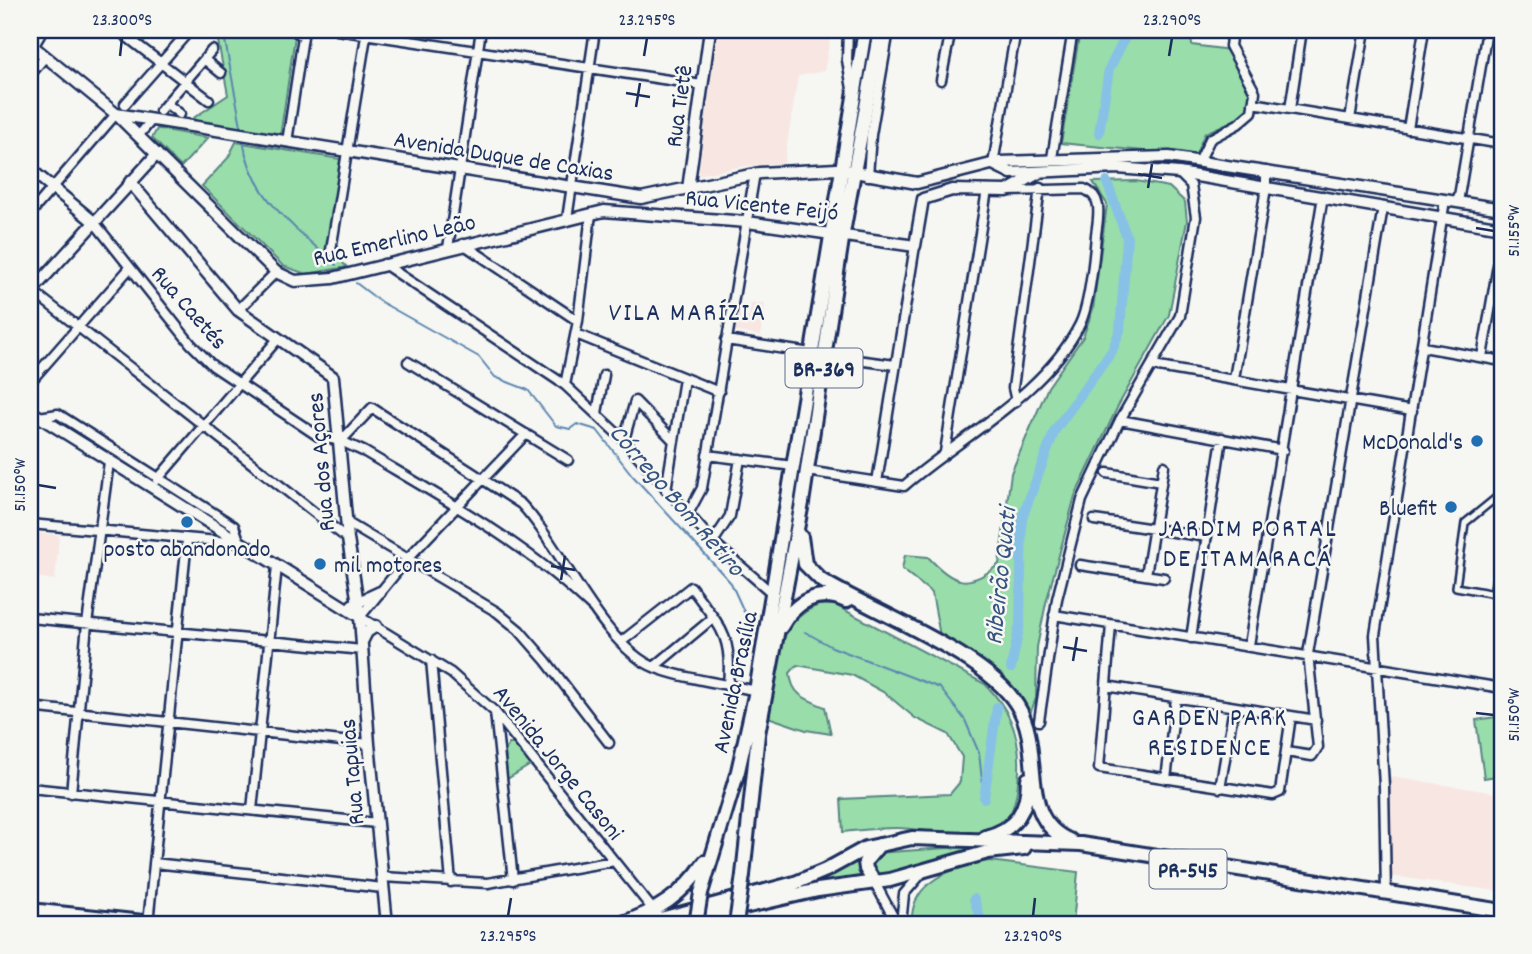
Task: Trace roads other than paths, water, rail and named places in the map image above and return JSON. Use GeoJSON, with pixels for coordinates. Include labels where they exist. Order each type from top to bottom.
{"type":"FeatureCollection","features":[{"type":"Feature","properties":{"kind":"highway","name":"Avenida Brasília"},"geometry":{"type":"LineString","coordinates":[[736,924],[754,762],[826,356],[840,170],[865,30]]}},
{"type":"Feature","properties":{"kind":"highway","name":"Avenida Brasília"},"geometry":{"type":"LineString","coordinates":[[696,924],[701,893],[738,771],[756,691],[774,594],[811,353],[837,232],[862,175],[859,155],[880,30]]}},
{"type":"Feature","properties":{"kind":"highway"},"geometry":{"type":"LineString","coordinates":[[859,155],[871,135]]}},
{"type":"Feature","properties":{"kind":"highway"},"geometry":{"type":"LineString","coordinates":[[802,503],[801,552],[812,573],[843,594],[980,666],[1004,687],[1020,708],[1031,737],[1039,812],[1053,831],[1081,844]]}},
{"type":"Feature","properties":{"kind":"highway"},"geometry":{"type":"LineString","coordinates":[[777,636],[799,603],[808,598],[829,596],[842,599],[977,670],[1000,692],[1020,724],[1026,746],[1028,785],[1024,805],[1009,828],[994,835],[964,840]]}},
{"type":"Feature","properties":{"kind":"highway","name":"PR-545"},"geometry":{"type":"LineString","coordinates":[[885,842],[912,838],[1081,844],[1502,911]]}},
{"type":"Feature","properties":{"kind":"highway"},"geometry":{"type":"LineString","coordinates":[[670,924],[818,890],[875,883],[866,869],[865,862],[872,850],[885,842]]}},
{"type":"Feature","properties":{"kind":"highway"},"geometry":{"type":"LineString","coordinates":[[642,924],[795,883],[885,842]]}},
{"type":"Feature","properties":{"kind":"highway"},"geometry":{"type":"LineString","coordinates":[[620,924],[654,911],[680,894],[715,843]]}},
{"type":"Feature","properties":{"kind":"highway","name":"PR-545"},"geometry":{"type":"LineString","coordinates":[[875,883],[988,852],[1026,848],[1063,850],[1502,919]]}},
{"type":"Feature","properties":{"kind":"highway"},"geometry":{"type":"LineString","coordinates":[[30,909],[162,924]]}},
{"type":"Feature","properties":{"kind":"street"},"geometry":{"type":"LineString","coordinates":[[31,46],[43,30]]}},
{"type":"Feature","properties":{"kind":"street"},"geometry":{"type":"LineString","coordinates":[[125,104],[190,30]]}},
{"type":"Feature","properties":{"kind":"street"},"geometry":{"type":"LineString","coordinates":[[287,142],[303,33],[293,30]]}},
{"type":"Feature","properties":{"kind":"street"},"geometry":{"type":"LineString","coordinates":[[337,30],[367,32],[702,85]]}},
{"type":"Feature","properties":{"kind":"street"},"geometry":{"type":"LineString","coordinates":[[448,248],[481,30]]}},
{"type":"Feature","properties":{"kind":"street"},"geometry":{"type":"LineString","coordinates":[[567,219],[595,30]]}},
{"type":"Feature","properties":{"kind":"street","name":"Rua Tietê"},"geometry":{"type":"LineString","coordinates":[[688,189],[710,30]]}},
{"type":"Feature","properties":{"kind":"street"},"geometry":{"type":"LineString","coordinates":[[848,30],[847,60],[853,97]]}},
{"type":"Feature","properties":{"kind":"street"},"geometry":{"type":"LineString","coordinates":[[862,175],[889,30]]}},
{"type":"Feature","properties":{"kind":"street"},"geometry":{"type":"LineString","coordinates":[[941,80],[951,30]]}},
{"type":"Feature","properties":{"kind":"street"},"geometry":{"type":"LineString","coordinates":[[1016,30],[993,164],[1011,173],[1039,173],[1085,163],[1127,163],[1169,158],[1502,209]]}},
{"type":"Feature","properties":{"kind":"street"},"geometry":{"type":"LineString","coordinates":[[1052,158],[1073,30]]}},
{"type":"Feature","properties":{"kind":"street"},"geometry":{"type":"LineString","coordinates":[[1199,162],[1210,139],[1238,124],[1252,112],[1255,92],[1230,46],[1232,30]]}},
{"type":"Feature","properties":{"kind":"street"},"geometry":{"type":"LineString","coordinates":[[1290,110],[1302,30]]}},
{"type":"Feature","properties":{"kind":"street"},"geometry":{"type":"LineString","coordinates":[[1350,119],[1365,30]]}},
{"type":"Feature","properties":{"kind":"street"},"geometry":{"type":"LineString","coordinates":[[1408,129],[1424,30]]}},
{"type":"Feature","properties":{"kind":"street"},"geometry":{"type":"LineString","coordinates":[[1458,202],[1487,30]]}},
{"type":"Feature","properties":{"kind":"street"},"geometry":{"type":"LineString","coordinates":[[121,31],[209,100]]}},
{"type":"Feature","properties":{"kind":"street"},"geometry":{"type":"LineString","coordinates":[[331,250],[367,32]]}},
{"type":"Feature","properties":{"kind":"street","name":"Avenida Duque de Caxias"},"geometry":{"type":"LineString","coordinates":[[31,46],[116,114],[645,198],[755,173],[840,170],[917,183],[993,164],[1052,158],[1085,163]]}},
{"type":"Feature","properties":{"kind":"street"},"geometry":{"type":"LineString","coordinates":[[180,114],[163,107],[212,50]]}},
{"type":"Feature","properties":{"kind":"street"},"geometry":{"type":"LineString","coordinates":[[30,75],[45,57]]}},
{"type":"Feature","properties":{"kind":"street"},"geometry":{"type":"LineString","coordinates":[[205,60],[221,74]]}},
{"type":"Feature","properties":{"kind":"street"},"geometry":{"type":"LineString","coordinates":[[1253,103],[1502,144]]}},
{"type":"Feature","properties":{"kind":"street"},"geometry":{"type":"LineString","coordinates":[[30,214],[116,114]]}},
{"type":"Feature","properties":{"kind":"street","name":"Rua Emerlino Leão"},"geometry":{"type":"LineString","coordinates":[[116,114],[276,272],[295,281],[317,281],[604,211]]}},
{"type":"Feature","properties":{"kind":"street"},"geometry":{"type":"LineString","coordinates":[[139,135],[151,121]]}},
{"type":"Feature","properties":{"kind":"street"},"geometry":{"type":"LineString","coordinates":[[157,154],[30,291],[348,539]]}},
{"type":"Feature","properties":{"kind":"street"},"geometry":{"type":"LineString","coordinates":[[1127,163],[1502,228]]}},
{"type":"Feature","properties":{"kind":"street","name":"Rua Caetés"},"geometry":{"type":"LineString","coordinates":[[30,169],[94,222],[191,344],[237,386],[318,436],[341,441],[456,508],[548,567],[594,609]]}},
{"type":"Feature","properties":{"kind":"street"},"geometry":{"type":"LineString","coordinates":[[1234,379],[1266,188],[1266,171]]}},
{"type":"Feature","properties":{"kind":"street"},"geometry":{"type":"LineString","coordinates":[[688,514],[699,496],[755,173]]}},
{"type":"Feature","properties":{"kind":"street"},"geometry":{"type":"LineString","coordinates":[[1007,191],[1039,173]]}},
{"type":"Feature","properties":{"kind":"street"},"geometry":{"type":"LineString","coordinates":[[1039,721],[1054,615],[1082,500],[1120,420],[1180,316],[1196,217],[1191,185],[1179,173]]}},
{"type":"Feature","properties":{"kind":"street","name":"Rua dos Açores"},"geometry":{"type":"LineString","coordinates":[[130,182],[238,310],[333,377],[348,539],[363,605],[360,617]]}},
{"type":"Feature","properties":{"kind":"street"},"geometry":{"type":"LineString","coordinates":[[877,482],[923,199],[917,183]]}},
{"type":"Feature","properties":{"kind":"street"},"geometry":{"type":"LineString","coordinates":[[807,471],[904,486],[944,452],[1016,401],[1061,357],[1081,321],[1095,254],[1099,202],[1093,193],[1084,189],[1040,188],[1007,191],[952,190],[923,199]]}},
{"type":"Feature","properties":{"kind":"street"},"geometry":{"type":"LineString","coordinates":[[1016,401],[1013,388],[1040,188]]}},
{"type":"Feature","properties":{"kind":"street"},"geometry":{"type":"LineString","coordinates":[[944,452],[987,190]]}},
{"type":"Feature","properties":{"kind":"street"},"geometry":{"type":"LineString","coordinates":[[604,211],[605,192]]}},
{"type":"Feature","properties":{"kind":"street"},"geometry":{"type":"LineString","coordinates":[[1249,645],[1323,196]]}},
{"type":"Feature","properties":{"kind":"street"},"geometry":{"type":"LineString","coordinates":[[645,198],[648,214]]}},
{"type":"Feature","properties":{"kind":"street"},"geometry":{"type":"LineString","coordinates":[[1386,892],[1384,786],[1375,635],[1445,200]]}},
{"type":"Feature","properties":{"kind":"street"},"geometry":{"type":"LineString","coordinates":[[1286,752],[1312,756],[1317,751],[1308,654],[1383,207]]}},
{"type":"Feature","properties":{"kind":"street","name":"Rua Vicente Feijó"},"geometry":{"type":"LineString","coordinates":[[604,211],[837,232],[915,246]]}},
{"type":"Feature","properties":{"kind":"street"},"geometry":{"type":"LineString","coordinates":[[565,385],[578,321],[590,214]]}},
{"type":"Feature","properties":{"kind":"street"},"geometry":{"type":"LineString","coordinates":[[478,241],[489,262]]}},
{"type":"Feature","properties":{"kind":"street"},"geometry":{"type":"LineString","coordinates":[[1482,357],[1502,242]]}},
{"type":"Feature","properties":{"kind":"street"},"geometry":{"type":"LineString","coordinates":[[463,244],[578,321]]}},
{"type":"Feature","properties":{"kind":"street"},"geometry":{"type":"LineString","coordinates":[[400,260],[407,281]]}},
{"type":"Feature","properties":{"kind":"street"},"geometry":{"type":"LineString","coordinates":[[384,264],[565,385],[624,440],[713,542],[774,594]]}},
{"type":"Feature","properties":{"kind":"street"},"geometry":{"type":"LineString","coordinates":[[30,382],[129,269]]}},
{"type":"Feature","properties":{"kind":"street"},"geometry":{"type":"LineString","coordinates":[[238,310],[276,272]]}},
{"type":"Feature","properties":{"kind":"street"},"geometry":{"type":"LineString","coordinates":[[576,334],[719,392]]}},
{"type":"Feature","properties":{"kind":"street"},"geometry":{"type":"LineString","coordinates":[[151,487],[277,340]]}},
{"type":"Feature","properties":{"kind":"street"},"geometry":{"type":"LineString","coordinates":[[726,340],[811,353]]}},
{"type":"Feature","properties":{"kind":"street"},"geometry":{"type":"LineString","coordinates":[[1423,347],[1502,360]]}},
{"type":"Feature","properties":{"kind":"street"},"geometry":{"type":"LineString","coordinates":[[826,356],[895,365]]}},
{"type":"Feature","properties":{"kind":"street"},"geometry":{"type":"LineString","coordinates":[[408,362],[568,460]]}},
{"type":"Feature","properties":{"kind":"street"},"geometry":{"type":"LineString","coordinates":[[1153,366],[1412,411]]}},
{"type":"Feature","properties":{"kind":"street"},"geometry":{"type":"LineString","coordinates":[[597,413],[604,374]]}},
{"type":"Feature","properties":{"kind":"street"},"geometry":{"type":"LineString","coordinates":[[666,490],[684,379]]}},
{"type":"Feature","properties":{"kind":"street"},"geometry":{"type":"LineString","coordinates":[[624,440],[635,401],[674,441]]}},
{"type":"Feature","properties":{"kind":"street"},"geometry":{"type":"LineString","coordinates":[[341,441],[372,408],[521,504],[538,523],[594,609],[621,642],[654,667],[756,691]]}},
{"type":"Feature","properties":{"kind":"street","name":"Avenida Jorge Casoni"},"geometry":{"type":"LineString","coordinates":[[34,414],[451,673],[495,712],[654,911]]}},
{"type":"Feature","properties":{"kind":"street","name":"Avenida Jorge Casoni"},"geometry":{"type":"LineString","coordinates":[[34,414],[58,414],[234,526],[240,543]]}},
{"type":"Feature","properties":{"kind":"street"},"geometry":{"type":"LineString","coordinates":[[1120,420],[1283,450]]}},
{"type":"Feature","properties":{"kind":"street"},"geometry":{"type":"LineString","coordinates":[[341,605],[363,605],[380,592],[409,557],[526,434]]}},
{"type":"Feature","properties":{"kind":"street"},"geometry":{"type":"LineString","coordinates":[[1191,638],[1222,438]]}},
{"type":"Feature","properties":{"kind":"street"},"geometry":{"type":"LineString","coordinates":[[707,455],[793,466]]}},
{"type":"Feature","properties":{"kind":"street"},"geometry":{"type":"LineString","coordinates":[[713,542],[730,516],[740,459]]}},
{"type":"Feature","properties":{"kind":"street"},"geometry":{"type":"LineString","coordinates":[[71,793],[88,624],[109,462]]}},
{"type":"Feature","properties":{"kind":"street"},"geometry":{"type":"LineString","coordinates":[[1146,575],[1164,466]]}},
{"type":"Feature","properties":{"kind":"street"},"geometry":{"type":"LineString","coordinates":[[1107,473],[1161,482]]}},
{"type":"Feature","properties":{"kind":"street"},"geometry":{"type":"LineString","coordinates":[[1501,595],[1455,587],[1465,523],[1502,493]]}},
{"type":"Feature","properties":{"kind":"street"},"geometry":{"type":"LineString","coordinates":[[1094,520],[1207,537]]}},
{"type":"Feature","properties":{"kind":"street"},"geometry":{"type":"LineString","coordinates":[[346,522],[497,611],[519,630],[609,743]]}},
{"type":"Feature","properties":{"kind":"street"},"geometry":{"type":"LineString","coordinates":[[30,524],[240,543]]}},
{"type":"Feature","properties":{"kind":"street"},"geometry":{"type":"LineString","coordinates":[[148,923],[187,540]]}},
{"type":"Feature","properties":{"kind":"street"},"geometry":{"type":"LineString","coordinates":[[1493,593],[1502,548]]}},
{"type":"Feature","properties":{"kind":"street"},"geometry":{"type":"LineString","coordinates":[[1080,565],[1164,578]]}},
{"type":"Feature","properties":{"kind":"street"},"geometry":{"type":"LineString","coordinates":[[252,810],[276,566]]}},
{"type":"Feature","properties":{"kind":"street"},"geometry":{"type":"LineString","coordinates":[[621,642],[691,587],[730,647],[729,684]]}},
{"type":"Feature","properties":{"kind":"street"},"geometry":{"type":"LineString","coordinates":[[30,618],[269,641],[362,647],[367,632],[376,626],[363,605]]}},
{"type":"Feature","properties":{"kind":"street"},"geometry":{"type":"LineString","coordinates":[[1054,615],[1308,654],[1502,688]]}},
{"type":"Feature","properties":{"kind":"street","name":"Rua Tapuias"},"geometry":{"type":"LineString","coordinates":[[360,617],[369,744],[387,924]]}},
{"type":"Feature","properties":{"kind":"street"},"geometry":{"type":"LineString","coordinates":[[654,667],[713,618]]}},
{"type":"Feature","properties":{"kind":"street"},"geometry":{"type":"LineString","coordinates":[[1111,625],[1099,768],[1273,795],[1280,792],[1291,716]]}},
{"type":"Feature","properties":{"kind":"street"},"geometry":{"type":"LineString","coordinates":[[431,660],[451,882]]}},
{"type":"Feature","properties":{"kind":"street"},"geometry":{"type":"LineString","coordinates":[[433,688],[451,673]]}},
{"type":"Feature","properties":{"kind":"street"},"geometry":{"type":"LineString","coordinates":[[1106,686],[1316,720]]}},
{"type":"Feature","properties":{"kind":"street"},"geometry":{"type":"LineString","coordinates":[[1166,779],[1176,699]]}},
{"type":"Feature","properties":{"kind":"street"},"geometry":{"type":"LineString","coordinates":[[30,707],[369,744]]}},
{"type":"Feature","properties":{"kind":"street"},"geometry":{"type":"LineString","coordinates":[[1220,788],[1234,707]]}},
{"type":"Feature","properties":{"kind":"street"},"geometry":{"type":"LineString","coordinates":[[495,712],[513,880]]}},
{"type":"Feature","properties":{"kind":"street"},"geometry":{"type":"LineString","coordinates":[[30,788],[376,823]]}},
{"type":"Feature","properties":{"kind":"street"},"geometry":{"type":"LineString","coordinates":[[154,863],[382,883],[513,880],[614,861]]}},
{"type":"Feature","properties":{"kind":"street"},"geometry":{"type":"LineString","coordinates":[[899,924],[900,906],[906,890],[927,869]]}},
{"type":"Feature","properties":{"kind":"street"},"geometry":{"type":"LineString","coordinates":[[875,883],[899,924]]}},
{"type":"Feature","properties":{"kind":"waterway","name":"Córrego Bom Retiro"},"geometry":{"type":"LineString","coordinates":[[223,30],[242,131]]}},
{"type":"Feature","properties":{"kind":"waterway","name":"Córrego Bom Retiro"},"geometry":{"type":"LineString","coordinates":[[225,38],[227,30]]}},
{"type":"Feature","properties":{"kind":"waterway","name":"Ribeirão Quati"},"geometry":{"type":"LineString","coordinates":[[1099,133],[1109,69],[1129,30]]}},
{"type":"Feature","properties":{"kind":"waterway","name":"Córrego Bom Retiro"},"geometry":{"type":"LineString","coordinates":[[243,140],[255,179],[265,195],[291,224],[336,265]]}},
{"type":"Feature","properties":{"kind":"waterway","name":"Ribeirão Quati"},"geometry":{"type":"LineString","coordinates":[[1011,668],[1020,624],[1022,518],[1055,430],[1112,351],[1120,330],[1127,238],[1107,182]]}},
{"type":"Feature","properties":{"kind":"waterway","name":"Córrego Bom Retiro"},"geometry":{"type":"LineString","coordinates":[[356,283],[381,302],[479,357],[495,377],[528,390],[556,426],[570,429],[577,424],[597,430],[632,475],[731,583],[751,627]]}},
{"type":"Feature","properties":{"kind":"waterway","name":"Córrego Bom Retiro"},"geometry":{"type":"LineString","coordinates":[[805,632],[832,647],[940,688],[965,720],[979,753],[984,798]]}},
{"type":"Feature","properties":{"kind":"waterway","name":"Ribeirão Quati"},"geometry":{"type":"LineString","coordinates":[[984,798],[997,707]]}},
{"type":"Feature","properties":{"kind":"waterway","name":"Ribeirão Quati"},"geometry":{"type":"LineString","coordinates":[[974,899],[982,924]]}},
{"type":"Feature","properties":{"kind":"place","name":"McDonald's"},"geometry":{"type":"Point","coordinates":[1477,441]}},
{"type":"Feature","properties":{"kind":"place","name":"Bluefit"},"geometry":{"type":"Point","coordinates":[1451,507]}},
{"type":"Feature","properties":{"kind":"place","name":"posto abandonado"},"geometry":{"type":"Point","coordinates":[187,522]}},
{"type":"Feature","properties":{"kind":"place","name":"mil motores"},"geometry":{"type":"Point","coordinates":[320,564]}},
{"type":"Feature","properties":{"kind":"district","name":"VILA MARÍZIA"},"geometry":{"type":"Point","coordinates":[688,311]}},
{"type":"Feature","properties":{"kind":"district","name":"JARDIM PORTAL DE ITAMARACÁ"},"geometry":{"type":"Point","coordinates":[1248,542]}},
{"type":"Feature","properties":{"kind":"district","name":"GARDEN PARK RESIDENCE"},"geometry":{"type":"Point","coordinates":[1210,731]}}]}
